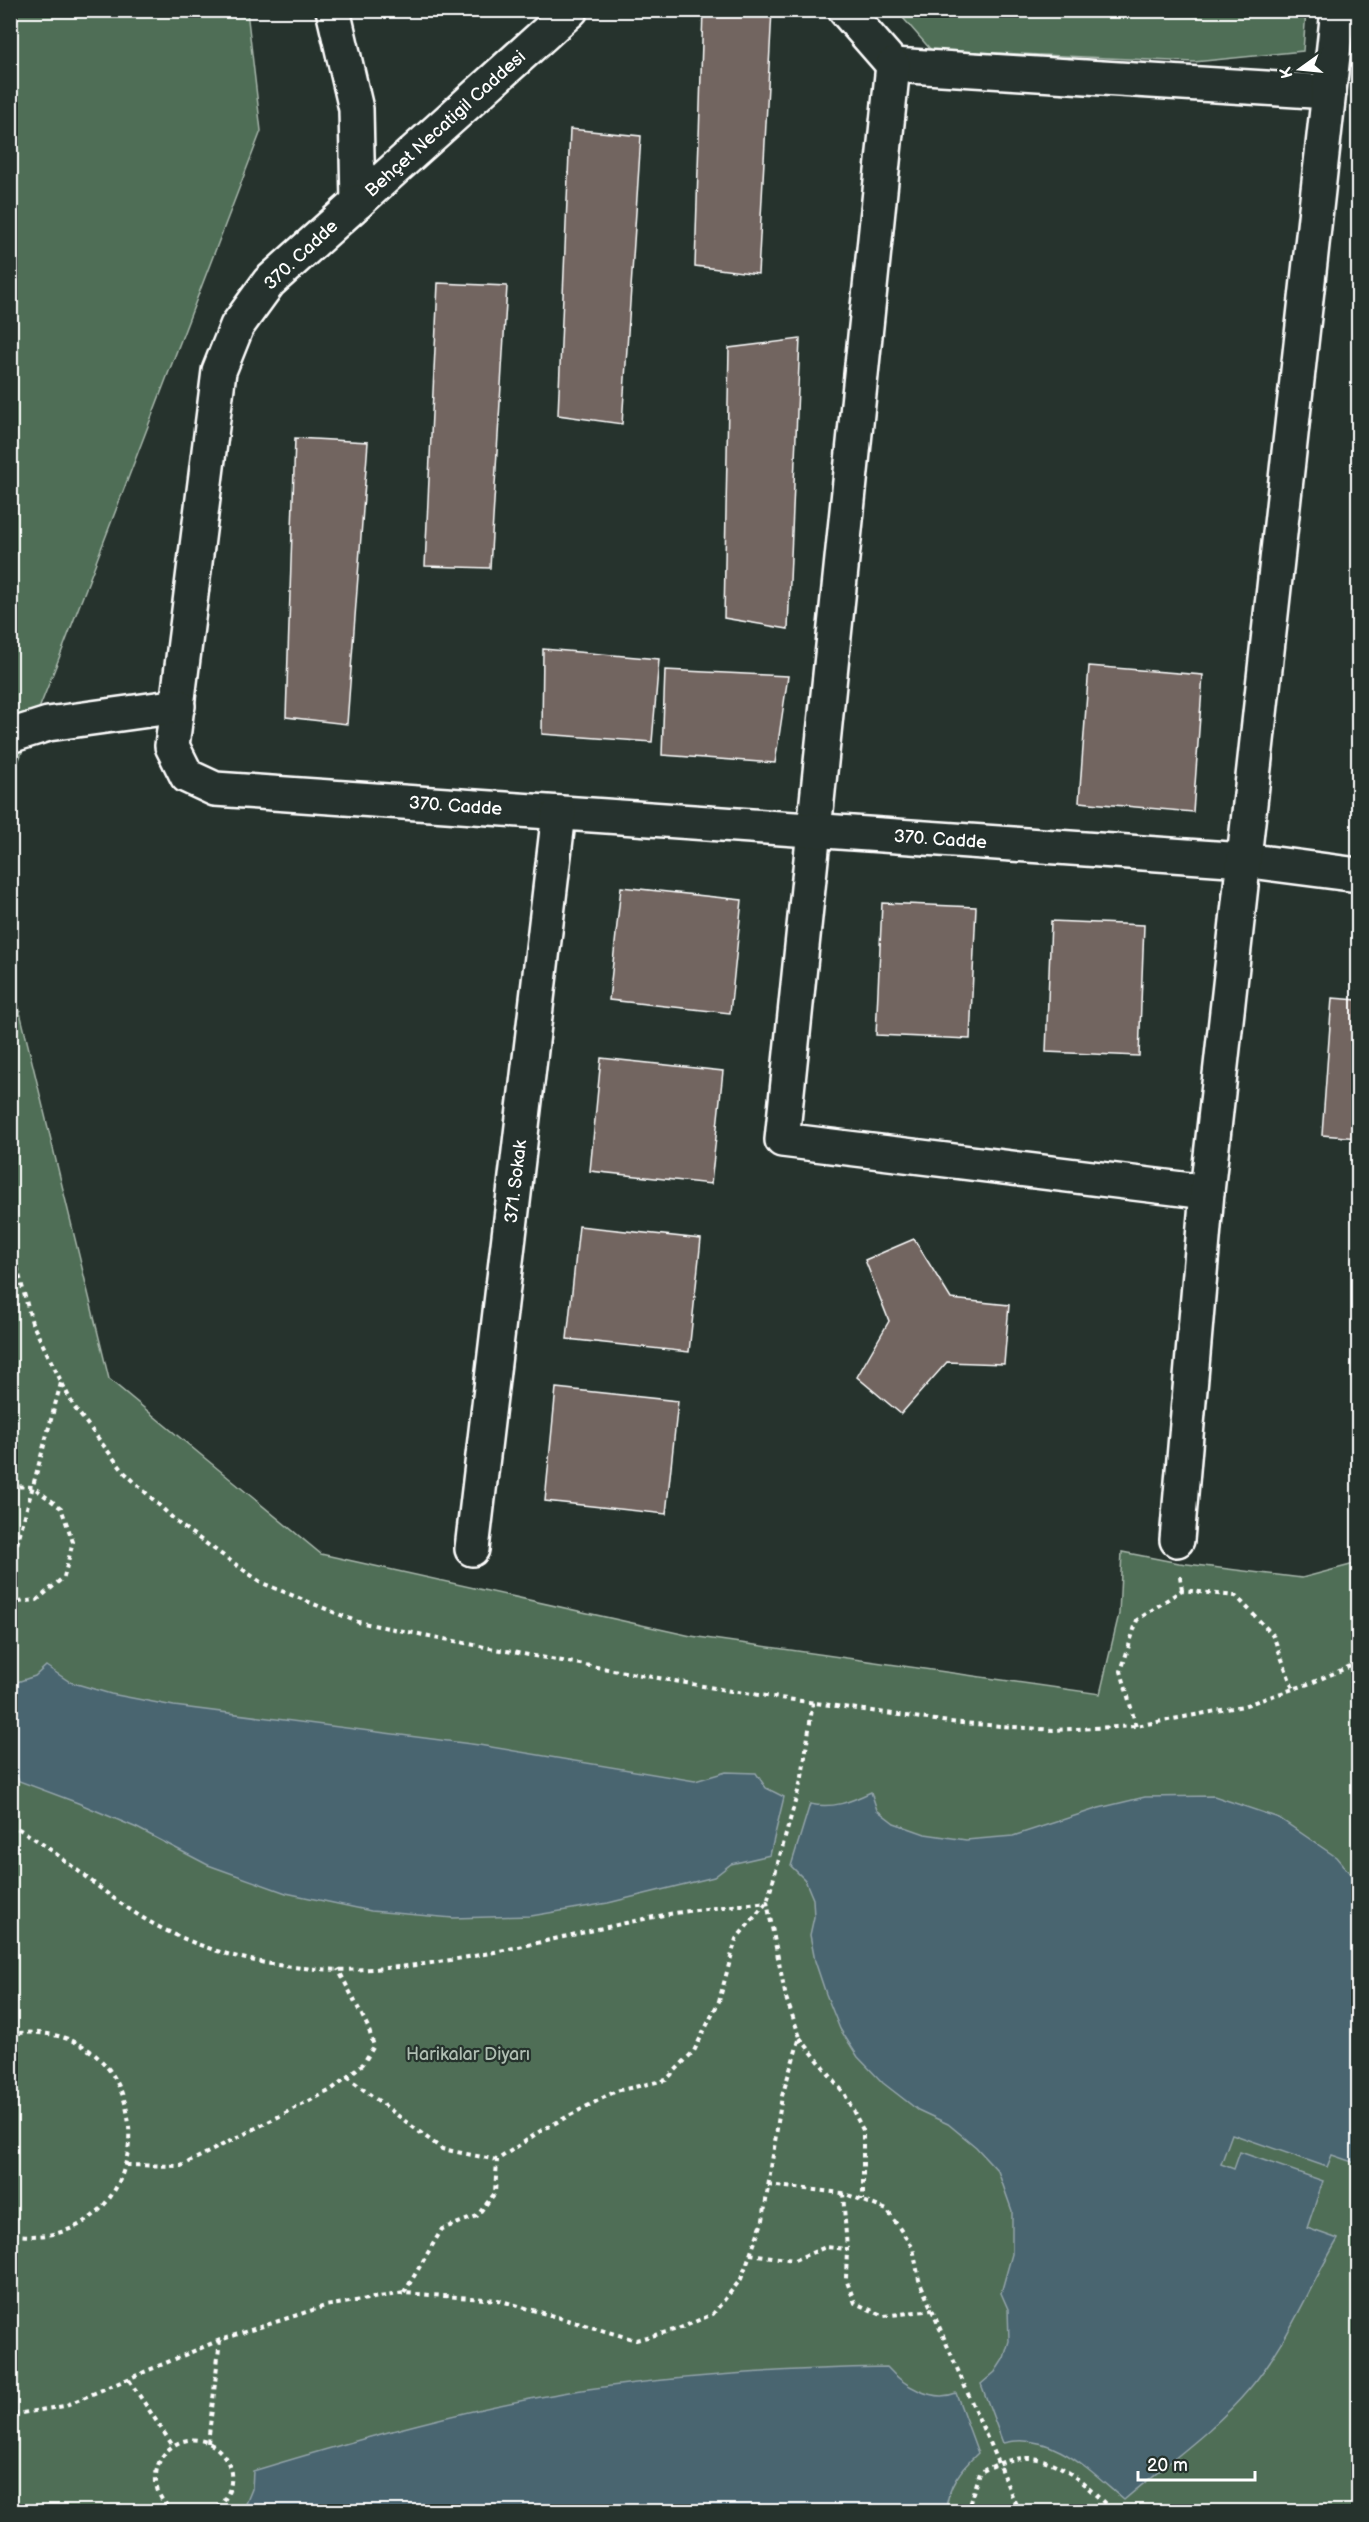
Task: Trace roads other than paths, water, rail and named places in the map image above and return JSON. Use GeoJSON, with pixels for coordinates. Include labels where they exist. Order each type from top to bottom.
{"type":"FeatureCollection","features":[{"type":"Feature","properties":{"kind":"street","name":"Behçet Necatigil Caddesi"},"geometry":{"type":"LineString","coordinates":[[333,10],[356,109],[358,202]]}},
{"type":"Feature","properties":{"kind":"street","name":"Behçet Necatigil Caddesi"},"geometry":{"type":"LineString","coordinates":[[358,202],[571,10]]}},
{"type":"Feature","properties":{"kind":"street"},"geometry":{"type":"LineString","coordinates":[[844,10],[893,65],[1329,92]]}},
{"type":"Feature","properties":{"kind":"street"},"geometry":{"type":"LineString","coordinates":[[1177,1540],[1207,1192],[1338,10]]}},
{"type":"Feature","properties":{"kind":"street"},"geometry":{"type":"LineString","coordinates":[[893,65],[782,1140],[1207,1192]]}},
{"type":"Feature","properties":{"kind":"street","name":"370. Cadde"},"geometry":{"type":"LineString","coordinates":[[358,202],[269,282],[237,326],[219,371],[172,746],[187,776],[215,789],[1244,860],[1359,875]]}},
{"type":"Feature","properties":{"kind":"street"},"geometry":{"type":"LineString","coordinates":[[10,736],[48,724],[178,706]]}},
{"type":"Feature","properties":{"kind":"street","name":"371. Sokak"},"geometry":{"type":"LineString","coordinates":[[472,1549],[559,813]]}},
{"type":"Feature","properties":{"kind":"water"},"geometry":{"type":"Polygon","coordinates":[[[46,1666],[70,1682],[111,1694],[174,1706],[479,1745],[695,1781],[726,1772],[756,1773],[766,1788],[784,1797],[770,1855],[731,1864],[714,1877],[608,1903],[531,1916],[453,1918],[371,1911],[286,1893],[208,1865],[137,1828],[19,1781],[11,1768],[11,1684],[35,1676],[46,1666]]]}},
{"type":"Feature","properties":{"kind":"water"},"geometry":{"type":"Polygon","coordinates":[[[871,1792],[877,1810],[894,1823],[925,1834],[966,1840],[1013,1836],[1099,1808],[1145,1797],[1214,1796],[1279,1818],[1336,1857],[1358,1883],[1358,2164],[1332,2155],[1327,2167],[1232,2134],[1221,2164],[1234,2169],[1240,2152],[1323,2181],[1307,2228],[1338,2239],[1276,2353],[1250,2388],[1206,2433],[1124,2500],[1084,2466],[1054,2448],[1021,2441],[1003,2443],[981,2384],[995,2372],[1004,2358],[1009,2341],[1008,2309],[1001,2293],[1012,2254],[1012,2211],[998,2171],[976,2147],[948,2124],[918,2110],[883,2083],[858,2057],[840,2029],[826,1994],[815,1961],[810,1935],[814,1917],[813,1899],[805,1880],[791,1866],[810,1804],[826,1806],[841,1804],[871,1792]]]}},
{"type":"Feature","properties":{"kind":"water"},"geometry":{"type":"Polygon","coordinates":[[[887,2367],[910,2386],[928,2394],[937,2396],[956,2393],[978,2453],[966,2465],[952,2486],[946,2511],[243,2511],[252,2489],[253,2471],[377,2435],[503,2404],[588,2389],[700,2376],[887,2367]]]}},
{"type":"Feature","properties":{"kind":"park label","name":"Harikalar Diyarı"},"geometry":{"type":"Point","coordinates":[468,2054]}}]}
